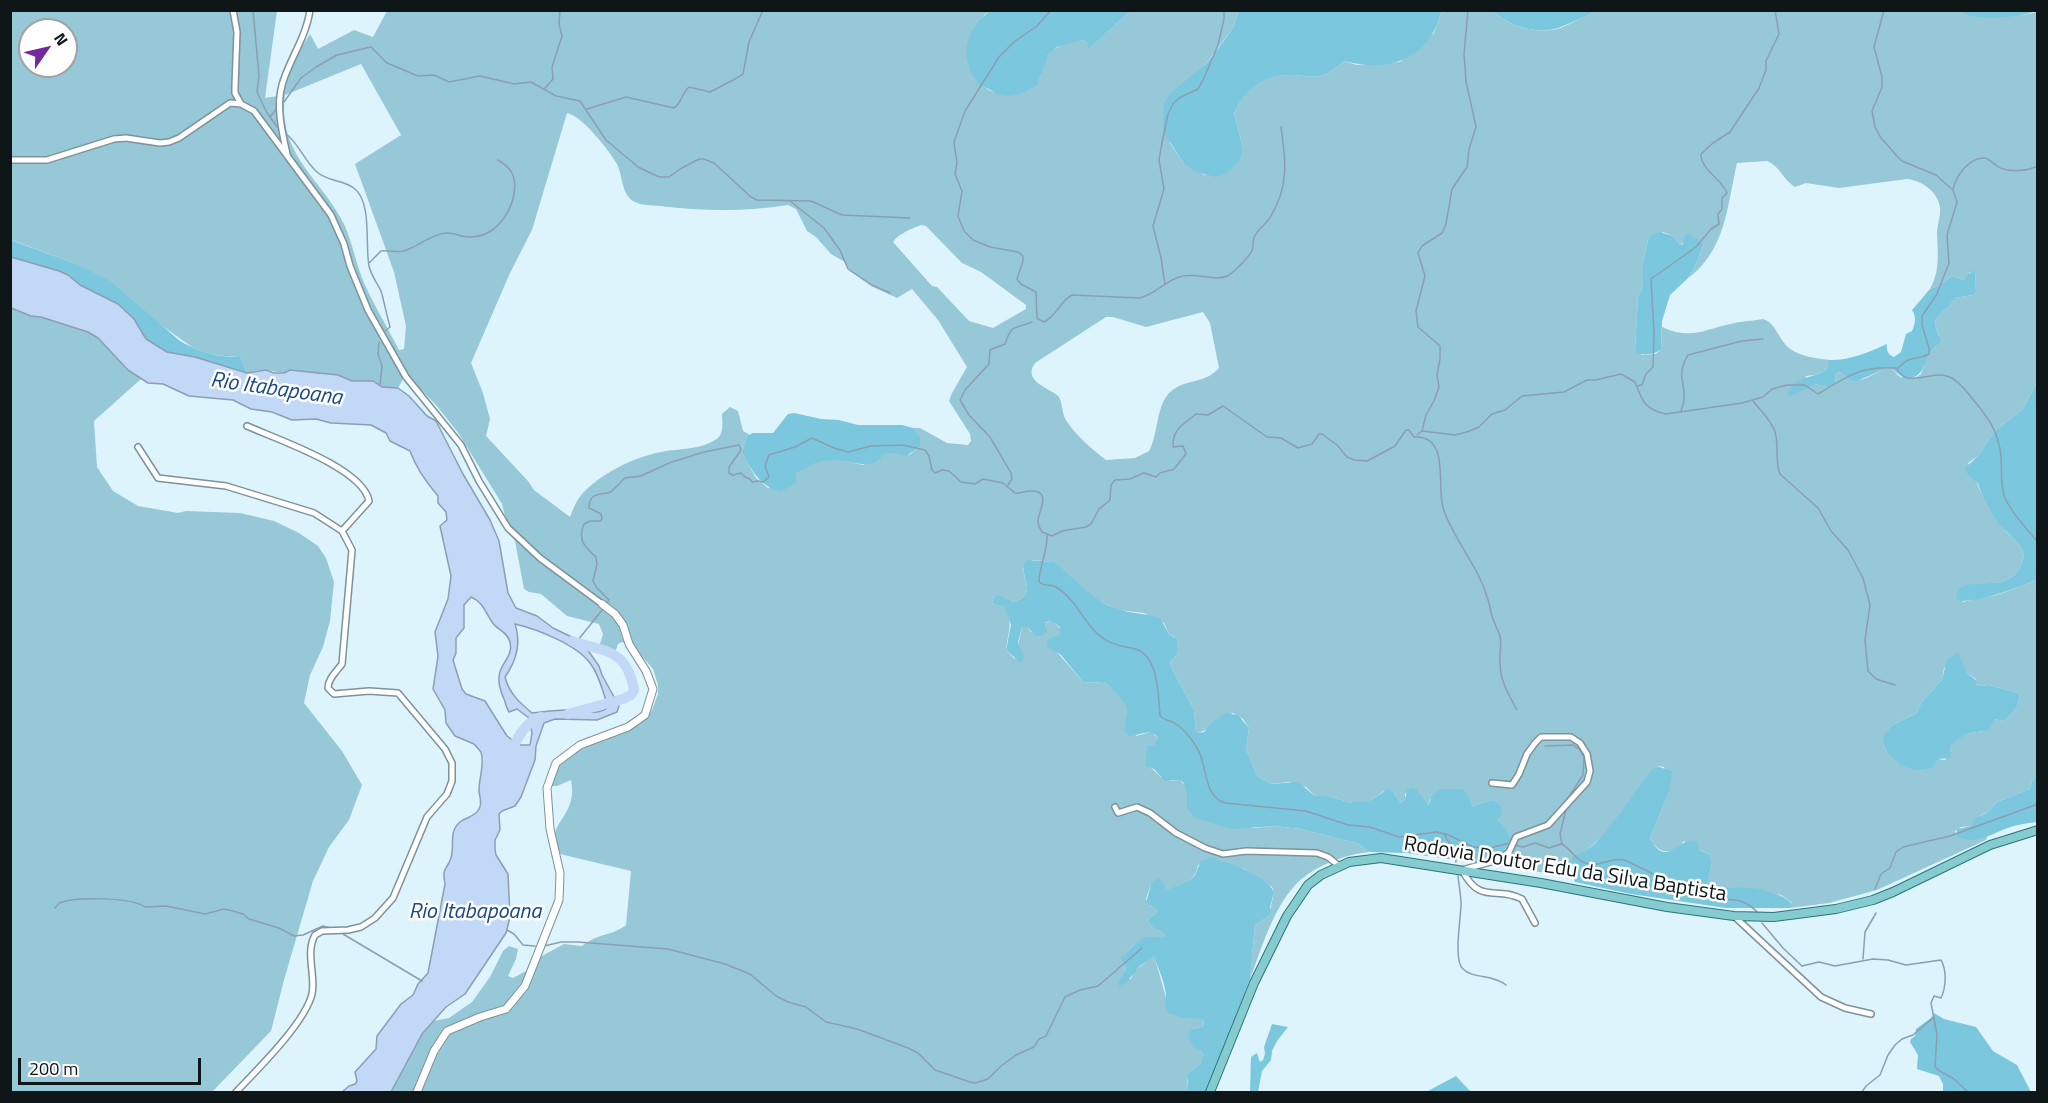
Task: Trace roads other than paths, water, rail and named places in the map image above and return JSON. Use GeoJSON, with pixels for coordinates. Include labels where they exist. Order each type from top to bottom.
{"type":"FeatureCollection","features":[{"type":"Feature","properties":{"kind":"main road","name":"Rodovia Doutor Edu da Silva Baptista"},"geometry":{"type":"LineString","coordinates":[[1210,1092],[1254,983],[1287,916],[1308,885],[1338,865],[1381,858],[1462,870],[1667,907],[1761,918],[1836,909],[1874,900],[1990,845],[2037,830]]}},
{"type":"Feature","properties":{"kind":"street"},"geometry":{"type":"LineString","coordinates":[[233,10],[237,32],[235,86],[241,104]]}},
{"type":"Feature","properties":{"kind":"street"},"geometry":{"type":"LineString","coordinates":[[288,156],[280,121],[282,86],[298,50],[310,10]]}},
{"type":"Feature","properties":{"kind":"street"},"geometry":{"type":"LineString","coordinates":[[10,160],[47,160],[114,138],[169,142],[230,104],[241,104],[254,111],[331,215],[368,310],[406,377],[461,445],[479,481],[508,528],[540,558],[605,607],[623,625],[628,644],[650,680],[653,689],[645,715],[628,727],[580,745],[556,763],[547,788],[550,829],[560,873],[559,900],[525,986],[506,1009],[447,1031],[434,1051],[417,1092]]}},
{"type":"Feature","properties":{"kind":"street"},"geometry":{"type":"LineString","coordinates":[[247,426],[331,462],[360,484],[368,494],[369,501],[342,531]]}},
{"type":"Feature","properties":{"kind":"street"},"geometry":{"type":"LineString","coordinates":[[138,447],[158,478],[226,486],[314,513],[342,531],[352,550],[344,642],[342,664],[328,683],[328,688],[334,694],[369,691],[398,693],[445,749],[452,763],[452,782],[447,794],[427,817],[393,898],[375,918],[361,927],[322,931],[315,935],[311,950],[314,980],[306,1009],[280,1044],[236,1092]]}},
{"type":"Feature","properties":{"kind":"street"},"geometry":{"type":"LineString","coordinates":[[1492,783],[1512,785],[1527,754],[1541,737],[1571,737],[1580,743],[1587,754],[1590,771],[1587,782],[1548,825],[1516,837],[1509,852],[1502,859],[1462,870],[1474,888],[1495,894],[1505,892],[1522,899],[1535,923]]}},
{"type":"Feature","properties":{"kind":"street"},"geometry":{"type":"LineString","coordinates":[[1115,807],[1118,813],[1137,807],[1150,813],[1176,833],[1205,848],[1223,854],[1246,851],[1317,853],[1328,857],[1338,865]]}},
{"type":"Feature","properties":{"kind":"street"},"geometry":{"type":"LineString","coordinates":[[1734,916],[1821,998],[1845,1008],[1871,1014]]}},
{"type":"Feature","properties":{"kind":"water","name":"Rio Itabapoana"},"geometry":{"type":"Polygon","coordinates":[[[11,257],[59,271],[80,285],[118,304],[134,319],[146,339],[167,352],[195,357],[247,373],[266,370],[284,373],[290,370],[338,375],[352,381],[373,381],[382,387],[398,388],[409,396],[427,416],[436,421],[490,520],[499,541],[508,593],[516,608],[537,616],[553,628],[582,642],[599,666],[619,706],[617,712],[597,720],[555,719],[544,723],[536,746],[535,760],[521,797],[515,806],[499,814],[500,830],[495,840],[495,849],[496,855],[508,874],[510,917],[506,933],[465,994],[446,1007],[422,1034],[391,1092],[342,1092],[355,1084],[357,1081],[355,1072],[376,1049],[377,1036],[401,1004],[413,995],[418,984],[428,973],[445,884],[444,872],[451,858],[454,830],[460,822],[475,814],[481,804],[479,790],[481,752],[474,744],[455,736],[446,723],[445,710],[433,689],[438,656],[435,632],[448,599],[451,576],[440,526],[447,520],[446,512],[438,503],[438,496],[422,475],[410,451],[390,441],[386,433],[371,425],[331,423],[316,419],[292,420],[272,412],[251,409],[233,400],[189,396],[163,384],[148,383],[128,370],[98,338],[88,332],[11,308],[11,257]],[[471,597],[464,605],[464,628],[456,638],[456,653],[453,660],[462,689],[466,694],[485,701],[507,736],[521,745],[530,745],[532,733],[529,718],[517,709],[509,712],[500,687],[500,671],[511,649],[509,638],[494,625],[481,604],[471,597]],[[515,624],[518,637],[517,651],[505,677],[512,693],[527,709],[532,713],[566,710],[599,712],[608,707],[596,673],[584,656],[556,639],[515,624]]]}},
{"type":"Feature","properties":{"kind":"waterway"},"geometry":{"type":"LineString","coordinates":[[253,10],[259,76],[257,92],[277,127]]}},
{"type":"Feature","properties":{"kind":"waterway"},"geometry":{"type":"LineString","coordinates":[[544,89],[553,79],[552,67],[562,36],[559,24],[560,10]]}},
{"type":"Feature","properties":{"kind":"waterway"},"geometry":{"type":"LineString","coordinates":[[587,109],[626,97],[674,108],[689,87],[710,92],[735,79],[743,74],[749,42],[763,10]]}},
{"type":"Feature","properties":{"kind":"waterway"},"geometry":{"type":"LineString","coordinates":[[1037,318],[1036,292],[1021,284],[1017,279],[1023,256],[1018,252],[990,247],[973,240],[964,231],[958,216],[962,191],[955,174],[957,163],[954,142],[965,111],[999,57],[1014,42],[1037,26],[1051,10]]}},
{"type":"Feature","properties":{"kind":"waterway"},"geometry":{"type":"LineString","coordinates":[[1165,284],[1153,226],[1164,189],[1159,160],[1168,114],[1173,104],[1179,98],[1198,89],[1204,78],[1218,45],[1224,10]]}},
{"type":"Feature","properties":{"kind":"waterway"},"geometry":{"type":"LineString","coordinates":[[1417,435],[1422,431],[1426,415],[1439,387],[1437,375],[1440,359],[1440,346],[1418,327],[1416,311],[1425,276],[1418,253],[1422,246],[1442,233],[1446,224],[1452,189],[1467,167],[1469,149],[1476,127],[1466,81],[1464,54],[1468,10]]}},
{"type":"Feature","properties":{"kind":"waterway"},"geometry":{"type":"LineString","coordinates":[[1637,386],[1642,385],[1646,374],[1653,367],[1651,279],[1696,247],[1711,229],[1719,224],[1718,214],[1722,209],[1722,198],[1727,193],[1707,169],[1701,154],[1730,132],[1759,88],[1766,70],[1766,61],[1779,34],[1775,10]]}},
{"type":"Feature","properties":{"kind":"waterway"},"geometry":{"type":"LineString","coordinates":[[1884,10],[1874,47],[1882,77],[1882,87],[1872,111],[1875,127],[1881,138],[1902,161],[1936,175],[1953,190],[1957,202],[1947,235],[1949,263],[1937,294],[1922,316],[1929,354],[1911,359],[1898,368]]}},
{"type":"Feature","properties":{"kind":"waterway"},"geometry":{"type":"LineString","coordinates":[[284,102],[301,78],[316,67],[337,55],[371,47],[387,63],[418,76],[434,75],[449,82],[480,76],[514,84],[531,82],[556,96],[580,101],[606,140],[638,167],[659,177],[669,177],[699,159],[704,159],[714,163],[757,200],[811,201],[842,215],[910,218]]}},
{"type":"Feature","properties":{"kind":"waterway"},"geometry":{"type":"LineString","coordinates":[[271,116],[277,108]]}},
{"type":"Feature","properties":{"kind":"waterway"},"geometry":{"type":"LineString","coordinates":[[1038,319],[1044,322],[1072,295],[1139,298],[1179,277],[1191,275],[1218,278],[1232,273],[1252,251],[1255,235],[1269,219],[1281,194],[1285,173],[1281,127]]}},
{"type":"Feature","properties":{"kind":"waterway"},"geometry":{"type":"LineString","coordinates":[[285,133],[317,172],[326,178],[351,186],[360,196],[366,214],[369,266],[381,291],[390,327],[385,331]]}},
{"type":"Feature","properties":{"kind":"waterway"},"geometry":{"type":"LineString","coordinates":[[1953,189],[1964,168],[1979,159],[1985,158],[2001,168],[2011,170],[2038,166]]}},
{"type":"Feature","properties":{"kind":"waterway"},"geometry":{"type":"LineString","coordinates":[[369,263],[381,251],[404,251],[440,234],[449,233],[466,237],[486,234],[493,230],[509,210],[515,188],[512,174],[507,166],[498,160]]}},
{"type":"Feature","properties":{"kind":"waterway"},"geometry":{"type":"LineString","coordinates":[[790,201],[824,228],[840,250],[848,269],[872,285],[890,293]]}},
{"type":"Feature","properties":{"kind":"waterway"},"geometry":{"type":"LineString","coordinates":[[1008,485],[1012,479],[1011,473],[990,437],[969,415],[960,400],[965,390],[989,364],[990,350],[1005,344],[1014,328],[1032,322]]}},
{"type":"Feature","properties":{"kind":"waterway"},"geometry":{"type":"LineString","coordinates":[[1681,411],[1684,403],[1682,371],[1688,355],[1742,341],[1763,339]]}},
{"type":"Feature","properties":{"kind":"waterway"},"geometry":{"type":"LineString","coordinates":[[379,342],[378,354],[382,366],[380,385]]}},
{"type":"Feature","properties":{"kind":"waterway"},"geometry":{"type":"LineString","coordinates":[[1422,431],[1455,435],[1467,432],[1479,427],[1492,414],[1505,410],[1522,396],[1564,392],[1587,380],[1621,374],[1635,382],[1642,399],[1648,406],[1666,414],[1742,403],[1763,397],[1772,389],[1787,385],[1805,385],[1818,394],[1846,377],[1863,371],[1897,368]]}},
{"type":"Feature","properties":{"kind":"waterway"},"geometry":{"type":"LineString","coordinates":[[1897,369],[1907,378],[1934,375],[1951,377],[1966,391],[1987,417],[1998,439],[2002,488],[2005,498],[2016,516],[2038,542]]}},
{"type":"Feature","properties":{"kind":"waterway"},"geometry":{"type":"LineString","coordinates":[[1753,401],[1773,428],[1780,474],[1818,508],[1831,531],[1848,550],[1863,578],[1870,605],[1865,640],[1868,671],[1876,679],[1895,685]]}},
{"type":"Feature","properties":{"kind":"waterway"},"geometry":{"type":"LineString","coordinates":[[607,603],[609,600],[593,581],[597,564],[596,557],[586,546],[581,534],[584,524],[602,519],[601,514],[589,508],[589,503],[596,495],[611,492],[625,478],[641,476],[669,463],[704,452],[739,445],[741,450],[729,467],[729,473],[733,475],[741,473],[752,482],[763,482],[769,477],[765,466],[769,455],[795,447],[812,438],[848,452],[871,446],[903,445],[925,450],[935,473],[942,470],[949,471],[961,482],[975,484],[983,479],[1003,483],[1015,493],[1030,491],[1041,494],[1043,503],[1038,524],[1042,532],[1052,536],[1062,531],[1091,524],[1099,509],[1110,500],[1111,485],[1115,480],[1130,479],[1144,473],[1156,477],[1160,473],[1174,469],[1186,454],[1183,446],[1173,447],[1177,431],[1196,414],[1208,415],[1223,406],[1267,437],[1281,438],[1298,448],[1312,444],[1319,434],[1322,434],[1337,445],[1347,457],[1354,460],[1367,461],[1395,446],[1406,430],[1409,430],[1414,437],[1426,439],[1433,445],[1440,465],[1444,511],[1483,586],[1500,636],[1500,670],[1517,710]]}},
{"type":"Feature","properties":{"kind":"waterway"},"geometry":{"type":"LineString","coordinates":[[1047,535],[1039,582],[1056,587],[1070,598],[1091,627],[1104,639],[1135,649],[1149,659],[1158,687],[1160,715],[1163,719],[1174,722],[1193,742],[1200,754],[1210,789],[1218,800],[1225,803],[1306,811],[1348,825],[1370,827],[1399,837],[1437,832],[1449,835],[1473,847],[1489,848],[1510,843]]}},
{"type":"Feature","properties":{"kind":"waterway"},"geometry":{"type":"LineString","coordinates":[[578,640],[603,609]]}},
{"type":"Feature","properties":{"kind":"waterway","name":"Rio Itabapoana"},"geometry":{"type":"LineString","coordinates":[[568,714],[623,699],[631,695],[634,690],[631,676],[620,659],[604,650],[572,641]]}},
{"type":"Feature","properties":{"kind":"waterway","name":"Rio Itabapoana"},"geometry":{"type":"LineString","coordinates":[[511,755],[522,732],[535,719],[541,717]]}},
{"type":"Feature","properties":{"kind":"waterway"},"geometry":{"type":"LineString","coordinates":[[1545,746],[1573,745],[1584,757],[1583,775],[1566,801]]}},
{"type":"Feature","properties":{"kind":"waterway"},"geometry":{"type":"LineString","coordinates":[[1875,889],[1881,874],[1890,868],[1896,852],[1903,847],[1950,836],[2038,804]]}},
{"type":"Feature","properties":{"kind":"waterway"},"geometry":{"type":"LineString","coordinates":[[1566,810],[1560,834],[1562,844],[1585,863],[1624,860],[1678,887],[1711,898],[1737,900],[1747,904],[1759,914]]}},
{"type":"Feature","properties":{"kind":"waterway"},"geometry":{"type":"LineString","coordinates":[[1444,834],[1454,851],[1456,862]]}},
{"type":"Feature","properties":{"kind":"waterway"},"geometry":{"type":"LineString","coordinates":[[1515,845],[1523,847],[1535,843],[1549,848],[1561,844]]}},
{"type":"Feature","properties":{"kind":"waterway"},"geometry":{"type":"LineString","coordinates":[[1458,876],[1461,904],[1458,948],[1460,964],[1467,972],[1495,979],[1506,985]]}},
{"type":"Feature","properties":{"kind":"waterway"},"geometry":{"type":"LineString","coordinates":[[55,908],[61,902],[70,900],[117,900],[129,901],[145,907],[166,906],[205,914],[224,909],[243,914],[249,919],[279,928],[294,936],[303,935],[323,926],[331,928]]}},
{"type":"Feature","properties":{"kind":"waterway"},"geometry":{"type":"LineString","coordinates":[[1863,959],[1865,932],[1876,913]]}},
{"type":"Feature","properties":{"kind":"waterway"},"geometry":{"type":"LineString","coordinates":[[1762,923],[1802,966],[1819,962],[1835,966],[1873,959],[1906,965],[1941,960],[1945,974],[1944,989],[1941,998],[1934,996],[1931,1003],[1937,1035],[1935,1066],[1968,1092]]}},
{"type":"Feature","properties":{"kind":"waterway"},"geometry":{"type":"LineString","coordinates":[[507,930],[514,934],[523,945],[535,946]]}},
{"type":"Feature","properties":{"kind":"waterway"},"geometry":{"type":"LineString","coordinates":[[343,934],[422,981]]}},
{"type":"Feature","properties":{"kind":"waterway"},"geometry":{"type":"LineString","coordinates":[[544,946],[561,942],[578,942],[668,949],[725,964],[750,974],[776,996],[806,1007],[826,1022],[857,1029],[908,1048],[918,1053],[935,1070],[975,1083],[988,1079],[1001,1066],[1016,1055],[1034,1047],[1039,1039],[1046,1036],[1065,997],[1080,990],[1098,986],[1142,948]]}},
{"type":"Feature","properties":{"kind":"waterway"},"geometry":{"type":"LineString","coordinates":[[1862,1092],[1880,1075],[1895,1045],[1902,1039],[1913,1035],[1934,1017]]}}]}
